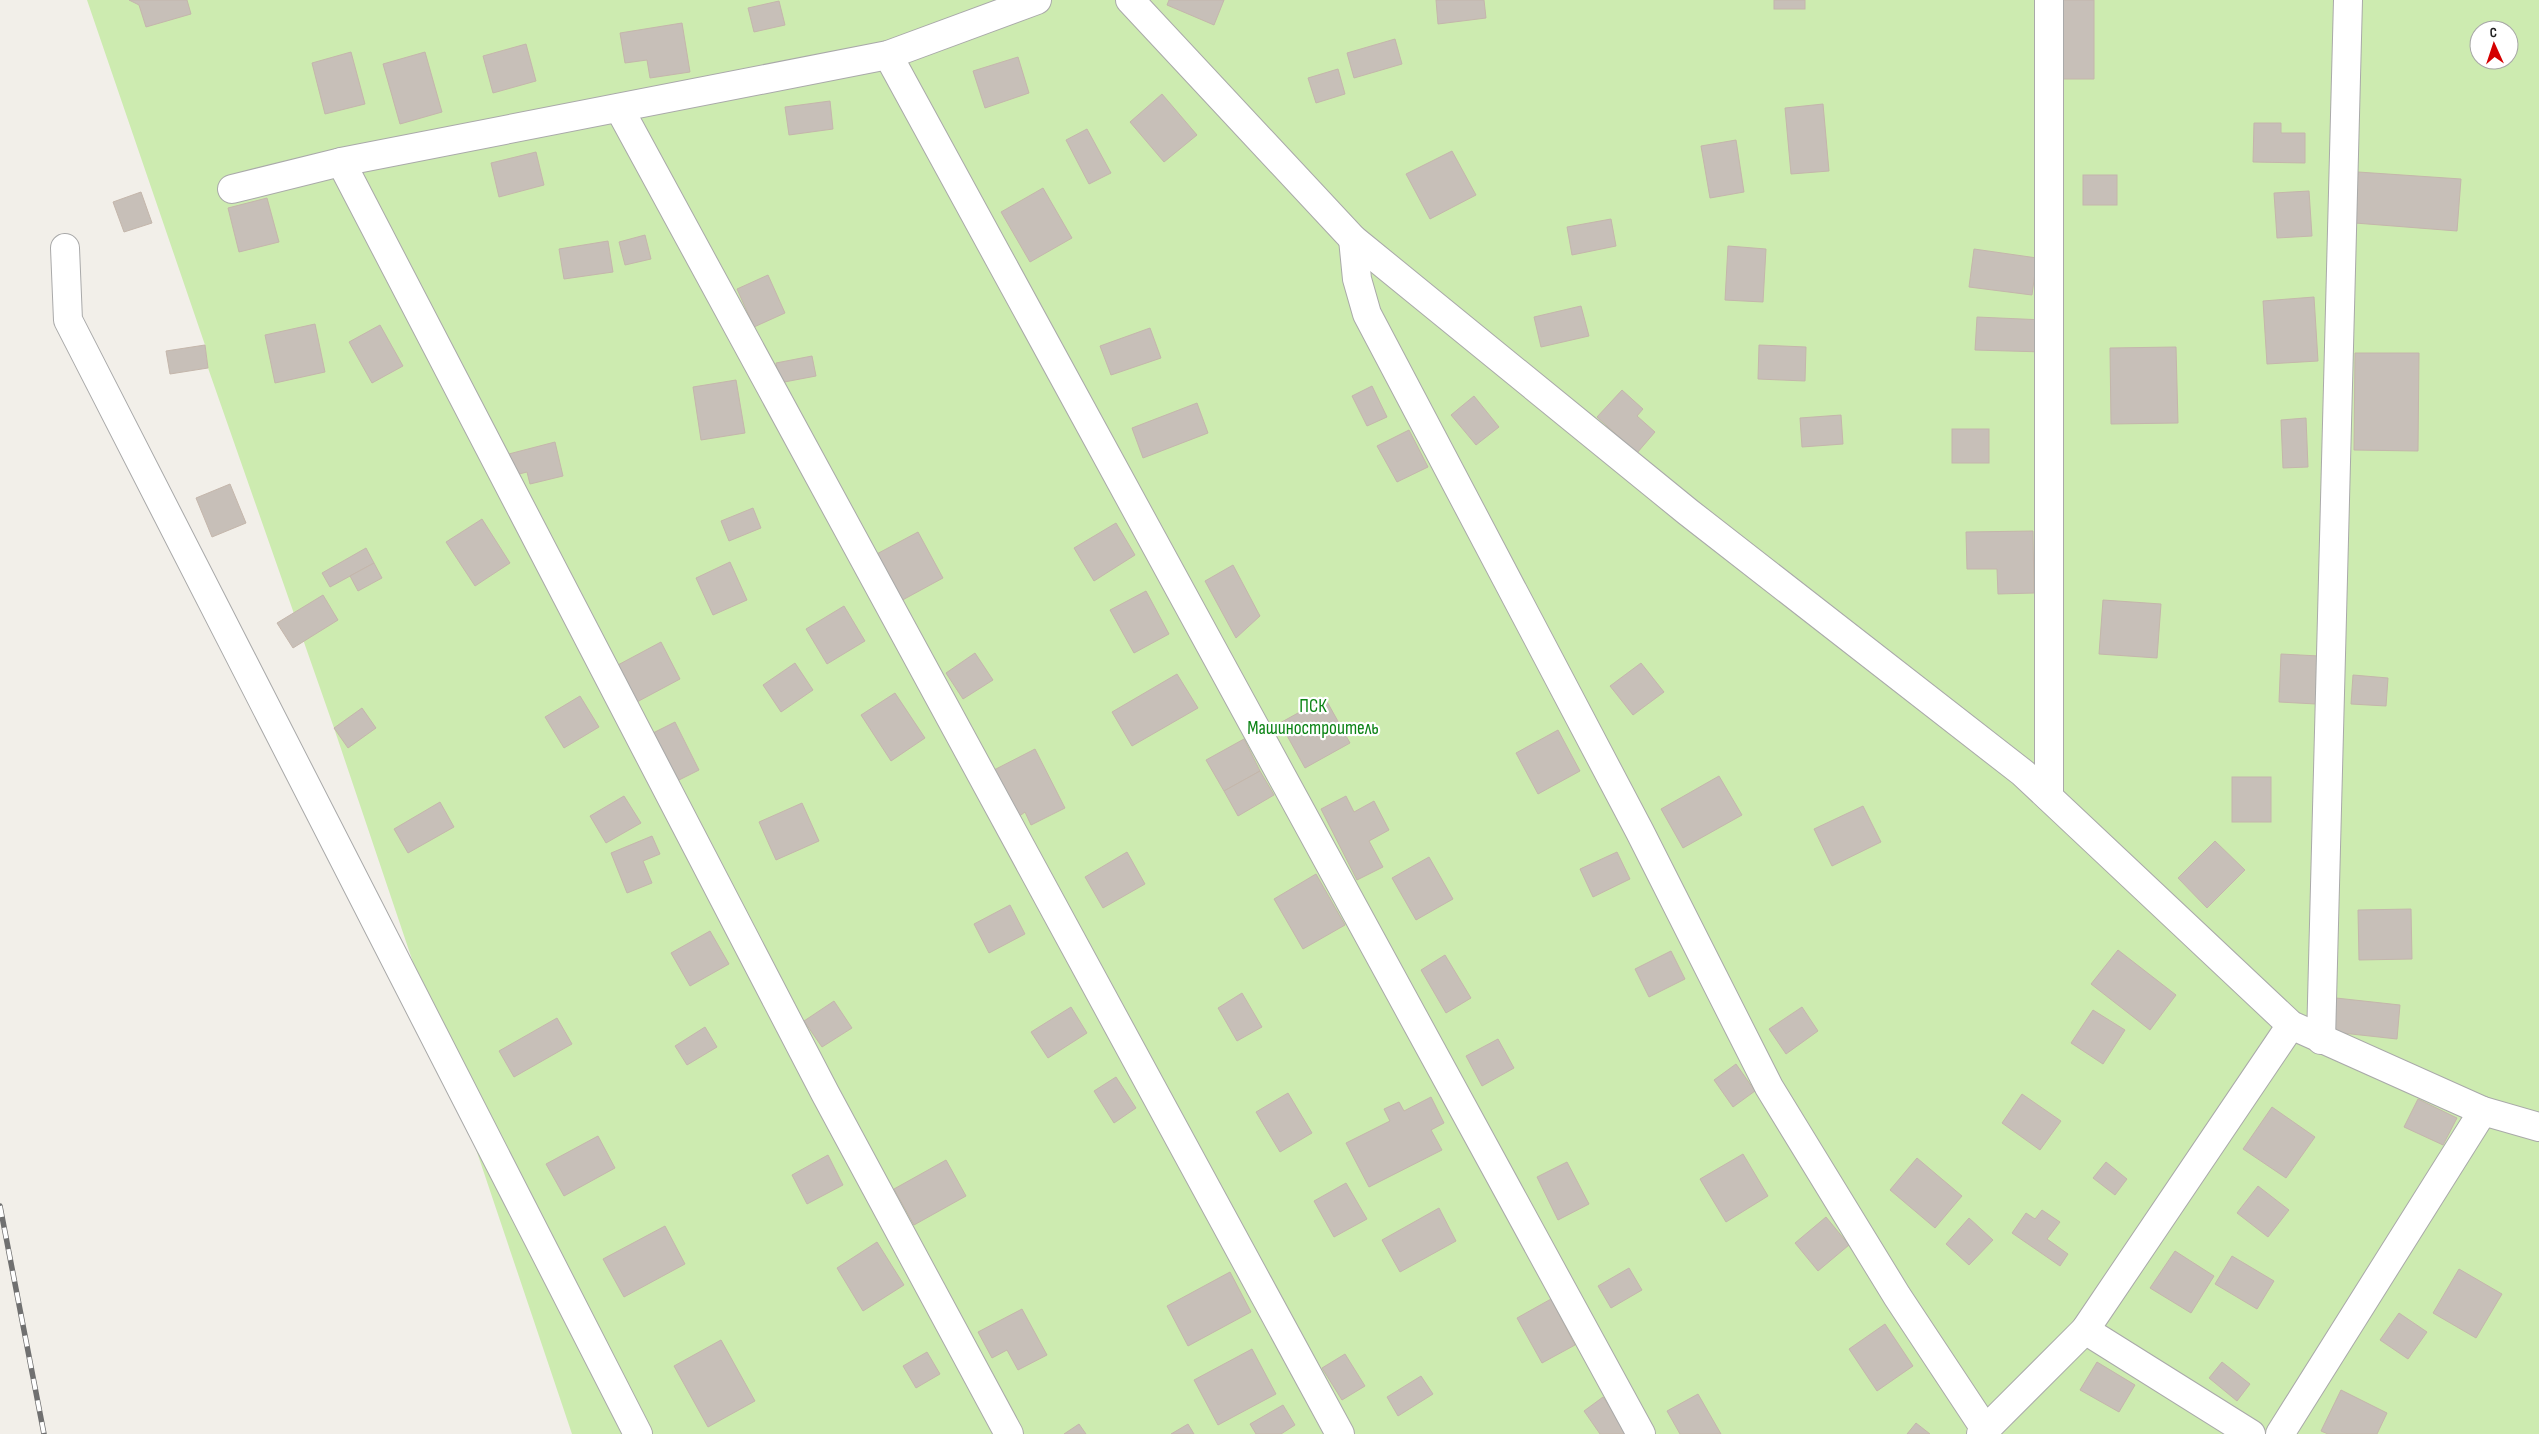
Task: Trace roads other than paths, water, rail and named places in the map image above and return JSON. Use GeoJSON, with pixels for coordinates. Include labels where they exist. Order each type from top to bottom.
{"type":"FeatureCollection","features":[{"type":"Feature","properties":{"kind":"street"},"geometry":{"type":"LineString","coordinates":[[232,190],[341,162],[888,55],[1037,0]]}},
{"type":"Feature","properties":{"kind":"street"},"geometry":{"type":"LineString","coordinates":[[1130,0],[1353,239],[1688,512],[2024,772],[2291,1025],[2483,1111],[2539,1127]]}},
{"type":"Feature","properties":{"kind":"street"},"geometry":{"type":"LineString","coordinates":[[2049,0],[2049,797]]}},
{"type":"Feature","properties":{"kind":"street"},"geometry":{"type":"LineString","coordinates":[[2321,1040],[2348,0]]}},
{"type":"Feature","properties":{"kind":"street"},"geometry":{"type":"LineString","coordinates":[[888,55],[1641,1434]]}},
{"type":"Feature","properties":{"kind":"street"},"geometry":{"type":"LineString","coordinates":[[619,108],[1340,1434]]}},
{"type":"Feature","properties":{"kind":"street"},"geometry":{"type":"LineString","coordinates":[[341,162],[825,1093],[1009,1434]]}},
{"type":"Feature","properties":{"kind":"street"},"geometry":{"type":"LineString","coordinates":[[1353,239],[1357,279],[1367,314],[1640,832],[1769,1087],[1983,1432],[2085,1330],[2291,1025]]}},
{"type":"Feature","properties":{"kind":"street"},"geometry":{"type":"LineString","coordinates":[[65,248],[68,320],[638,1434]]}},
{"type":"Feature","properties":{"kind":"street"},"geometry":{"type":"LineString","coordinates":[[2280,1434],[2483,1111]]}},
{"type":"Feature","properties":{"kind":"street"},"geometry":{"type":"LineString","coordinates":[[2085,1330],[2251,1434]]}},
{"type":"Feature","properties":{"kind":"railway"},"geometry":{"type":"LineString","coordinates":[[0,1206],[44,1434]]}},
{"type":"Feature","properties":{"kind":"park label","name":"ПСК Машиностроитель"},"geometry":{"type":"Point","coordinates":[1313,717]}}]}
